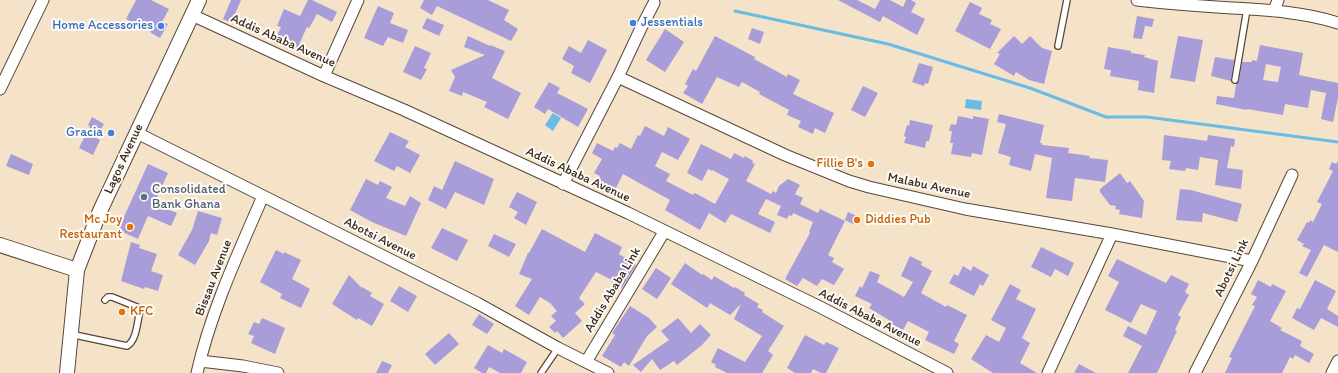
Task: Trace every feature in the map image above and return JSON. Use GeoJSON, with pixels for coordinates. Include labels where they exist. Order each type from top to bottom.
{"type":"FeatureCollection","features":[{"type":"Feature","properties":{"kind":"street"},"geometry":{"type":"LineString","coordinates":[[0,89],[43,0]]}},
{"type":"Feature","properties":{"kind":"street","name":"Lagos Avenue"},"geometry":{"type":"LineString","coordinates":[[67,373],[77,270],[100,211],[199,0]]}},
{"type":"Feature","properties":{"kind":"street"},"geometry":{"type":"LineString","coordinates":[[324,76],[358,0]]}},
{"type":"Feature","properties":{"kind":"street"},"geometry":{"type":"LineString","coordinates":[[1137,0],[1177,5],[1274,11],[1311,16],[1338,23]]}},
{"type":"Feature","properties":{"kind":"street"},"geometry":{"type":"LineString","coordinates":[[1274,11],[1278,0]]}},
{"type":"Feature","properties":{"kind":"street"},"geometry":{"type":"LineString","coordinates":[[563,184],[654,3]]}},
{"type":"Feature","properties":{"kind":"street","name":"Addis Ababa Avenue"},"geometry":{"type":"LineString","coordinates":[[192,15],[628,213],[664,232],[820,307],[947,373]]}},
{"type":"Feature","properties":{"kind":"street","name":"Malabu Avenue"},"geometry":{"type":"LineString","coordinates":[[618,77],[785,155],[849,181],[869,187],[965,208],[1252,261]]}},
{"type":"Feature","properties":{"kind":"street","name":"Abotsi Avenue"},"geometry":{"type":"LineString","coordinates":[[137,133],[477,303],[558,348],[608,373]]}},
{"type":"Feature","properties":{"kind":"street","name":"Abotsi Link"},"geometry":{"type":"LineString","coordinates":[[1196,373],[1252,261],[1292,175]]}},
{"type":"Feature","properties":{"kind":"street","name":"Bissau Avenue"},"geometry":{"type":"LineString","coordinates":[[197,373],[208,333],[230,272],[263,196]]}},
{"type":"Feature","properties":{"kind":"street","name":"Addis Ababa Link"},"geometry":{"type":"LineString","coordinates":[[586,362],[664,232]]}},
{"type":"Feature","properties":{"kind":"street"},"geometry":{"type":"LineString","coordinates":[[1048,373],[1112,234]]}},
{"type":"Feature","properties":{"kind":"street"},"geometry":{"type":"LineString","coordinates":[[0,245],[77,270]]}},
{"type":"Feature","properties":{"kind":"street"},"geometry":{"type":"LineString","coordinates":[[200,361],[243,366],[278,373]]}},
{"type":"Feature","properties":{"kind":"street"},"geometry":{"type":"LineString","coordinates":[[1332,373],[1338,361]]}},
{"type":"Feature","properties":{"kind":"lane"},"geometry":{"type":"LineString","coordinates":[[1058,46],[1066,0]]}},
{"type":"Feature","properties":{"kind":"lane"},"geometry":{"type":"LineString","coordinates":[[1235,80],[1247,9]]}},
{"type":"Feature","properties":{"kind":"lane"},"geometry":{"type":"LineString","coordinates":[[70,334],[127,346],[130,344],[133,339],[140,311],[138,307],[112,297],[108,297],[105,300]]}},
{"type":"Feature","properties":{"kind":"lane"},"geometry":{"type":"LineString","coordinates":[[541,373],[558,348]]}},
{"type":"Feature","properties":{"kind":"water"},"geometry":{"type":"Polygon","coordinates":[[[966,99],[982,101],[981,110],[965,108],[966,99]]]}},
{"type":"Feature","properties":{"kind":"water"},"geometry":{"type":"Polygon","coordinates":[[[553,113],[561,118],[553,131],[545,125],[553,113]]]}},
{"type":"Feature","properties":{"kind":"building"},"geometry":{"type":"Polygon","coordinates":[[[136,0],[151,0],[169,9],[162,22],[168,24],[160,38],[126,19],[136,0]]]}},
{"type":"Feature","properties":{"kind":"building"},"geometry":{"type":"Polygon","coordinates":[[[231,0],[241,0],[231,23],[223,19],[231,0]]]}},
{"type":"Feature","properties":{"kind":"building"},"geometry":{"type":"Polygon","coordinates":[[[308,0],[312,0],[337,12],[332,22],[317,14],[309,28],[307,27],[297,49],[292,47],[291,50],[274,43],[281,27],[277,26],[284,9],[300,16],[308,0]]]}},
{"type":"Feature","properties":{"kind":"building"},"geometry":{"type":"Polygon","coordinates":[[[424,0],[488,0],[509,10],[504,20],[518,29],[511,41],[437,6],[432,15],[420,8],[424,0]]]}},
{"type":"Feature","properties":{"kind":"building"},"geometry":{"type":"Polygon","coordinates":[[[838,0],[857,0],[875,9],[880,0],[890,0],[903,7],[906,0],[911,0],[916,3],[911,12],[925,19],[917,35],[883,16],[880,22],[838,0]]]}},
{"type":"Feature","properties":{"kind":"building"},"geometry":{"type":"Polygon","coordinates":[[[970,2],[982,8],[979,14],[992,20],[990,24],[1001,29],[990,49],[955,31],[970,2]]]}},
{"type":"Feature","properties":{"kind":"building"},"geometry":{"type":"Polygon","coordinates":[[[378,6],[394,13],[390,23],[408,30],[403,43],[388,37],[383,46],[364,38],[378,6]]]}},
{"type":"Feature","properties":{"kind":"building"},"geometry":{"type":"Polygon","coordinates":[[[1137,16],[1154,19],[1152,27],[1145,26],[1142,39],[1133,38],[1137,16]]]}},
{"type":"Feature","properties":{"kind":"building"},"geometry":{"type":"Polygon","coordinates":[[[427,18],[444,25],[439,36],[422,28],[427,18]]]}},
{"type":"Feature","properties":{"kind":"building"},"geometry":{"type":"Polygon","coordinates":[[[752,28],[764,32],[760,44],[748,39],[752,28]]]}},
{"type":"Feature","properties":{"kind":"building"},"geometry":{"type":"Polygon","coordinates":[[[665,29],[684,42],[665,72],[646,60],[665,29]]]}},
{"type":"Feature","properties":{"kind":"building"},"geometry":{"type":"Polygon","coordinates":[[[468,36],[505,51],[492,78],[521,93],[508,119],[484,107],[487,102],[463,92],[462,96],[449,91],[455,77],[451,70],[485,55],[464,47],[468,36]]]}},
{"type":"Feature","properties":{"kind":"building"},"geometry":{"type":"Polygon","coordinates":[[[715,36],[755,57],[754,59],[787,77],[788,74],[800,80],[793,94],[834,113],[825,133],[815,128],[813,134],[798,127],[801,121],[787,115],[789,110],[759,94],[760,92],[742,82],[739,87],[717,77],[702,104],[683,93],[688,86],[685,84],[693,69],[696,71],[715,36]]]}},
{"type":"Feature","properties":{"kind":"building"},"geometry":{"type":"Polygon","coordinates":[[[1014,36],[1022,44],[1030,36],[1042,48],[1052,51],[1044,84],[1029,80],[1016,72],[1014,76],[994,64],[1000,54],[997,53],[1014,36]]]}},
{"type":"Feature","properties":{"kind":"building"},"geometry":{"type":"Polygon","coordinates":[[[1178,36],[1203,40],[1195,82],[1170,78],[1178,36]]]}},
{"type":"Feature","properties":{"kind":"building"},"geometry":{"type":"Polygon","coordinates":[[[588,40],[607,50],[590,83],[571,73],[574,66],[562,59],[569,46],[581,53],[588,40]]]}},
{"type":"Feature","properties":{"kind":"building"},"geometry":{"type":"Polygon","coordinates":[[[1260,45],[1303,53],[1299,75],[1338,83],[1338,98],[1333,122],[1321,119],[1326,93],[1311,90],[1308,108],[1285,104],[1283,115],[1216,104],[1217,96],[1234,98],[1242,62],[1252,62],[1252,60],[1257,61],[1260,45]],[[1266,64],[1263,80],[1278,82],[1281,67],[1266,64]]]}},
{"type":"Feature","properties":{"kind":"building"},"geometry":{"type":"Polygon","coordinates":[[[415,46],[431,53],[424,68],[427,69],[421,80],[403,72],[415,46]]]}},
{"type":"Feature","properties":{"kind":"building"},"geometry":{"type":"Polygon","coordinates":[[[1108,47],[1131,51],[1131,53],[1145,55],[1144,57],[1158,61],[1154,93],[1138,90],[1139,81],[1110,76],[1111,70],[1104,69],[1108,47]]]}},
{"type":"Feature","properties":{"kind":"building"},"geometry":{"type":"Polygon","coordinates":[[[1215,57],[1234,60],[1231,81],[1211,76],[1215,57]]]}},
{"type":"Feature","properties":{"kind":"building"},"geometry":{"type":"Polygon","coordinates":[[[919,63],[933,67],[928,84],[925,83],[924,86],[912,82],[919,63]]]}},
{"type":"Feature","properties":{"kind":"building"},"geometry":{"type":"Polygon","coordinates":[[[549,82],[560,88],[557,93],[588,109],[578,127],[548,109],[545,114],[534,107],[549,82]]]}},
{"type":"Feature","properties":{"kind":"building"},"geometry":{"type":"Polygon","coordinates":[[[863,86],[878,93],[865,117],[851,110],[863,86]]]}},
{"type":"Feature","properties":{"kind":"building"},"geometry":{"type":"Polygon","coordinates":[[[999,114],[1044,125],[1040,143],[1042,143],[1042,145],[1069,148],[1068,153],[1090,156],[1089,158],[1108,160],[1105,182],[1075,178],[1072,201],[1046,198],[1052,158],[1035,154],[1031,171],[1009,165],[1011,157],[998,153],[1006,124],[997,122],[999,114]]]}},
{"type":"Feature","properties":{"kind":"building"},"geometry":{"type":"Polygon","coordinates":[[[958,116],[973,119],[973,116],[989,119],[982,155],[972,153],[971,157],[951,154],[953,143],[950,143],[952,131],[949,131],[951,124],[956,125],[958,116]]]}},
{"type":"Feature","properties":{"kind":"building"},"geometry":{"type":"Polygon","coordinates":[[[92,117],[104,124],[96,138],[100,140],[93,155],[79,148],[90,126],[88,125],[92,117]]]}},
{"type":"Feature","properties":{"kind":"building"},"geometry":{"type":"Polygon","coordinates":[[[910,120],[933,125],[929,141],[926,141],[925,148],[904,143],[906,137],[904,136],[910,120]]]}},
{"type":"Feature","properties":{"kind":"building"},"geometry":{"type":"Polygon","coordinates":[[[645,126],[664,136],[668,127],[690,139],[678,160],[662,152],[655,166],[670,174],[666,181],[693,195],[695,193],[715,204],[729,179],[708,169],[702,181],[687,173],[701,144],[731,159],[734,153],[744,158],[745,156],[753,161],[752,163],[755,164],[746,181],[771,194],[773,191],[776,193],[779,186],[788,179],[800,185],[795,194],[803,198],[800,204],[818,213],[820,209],[845,221],[828,255],[834,258],[832,262],[844,269],[834,285],[822,279],[817,286],[803,278],[797,286],[785,279],[810,233],[809,232],[813,222],[793,213],[792,216],[789,215],[787,219],[777,215],[781,206],[766,199],[758,214],[775,222],[770,233],[731,214],[725,223],[709,213],[700,230],[665,210],[670,200],[623,174],[612,196],[601,190],[604,184],[597,181],[600,176],[594,173],[602,159],[592,153],[597,143],[613,151],[620,143],[631,149],[638,135],[640,136],[645,126]]]}},
{"type":"Feature","properties":{"kind":"building"},"geometry":{"type":"Polygon","coordinates":[[[390,132],[409,141],[405,147],[420,155],[410,173],[397,166],[394,171],[374,161],[390,132]]]}},
{"type":"Feature","properties":{"kind":"building"},"geometry":{"type":"Polygon","coordinates":[[[1164,135],[1207,141],[1208,135],[1235,139],[1234,147],[1231,146],[1227,168],[1243,170],[1241,189],[1215,185],[1218,160],[1200,157],[1198,170],[1186,168],[1185,171],[1169,169],[1171,161],[1162,160],[1164,135]]]}},
{"type":"Feature","properties":{"kind":"building"},"geometry":{"type":"Polygon","coordinates":[[[11,154],[33,164],[29,175],[6,166],[11,154]]]}},
{"type":"Feature","properties":{"kind":"building"},"geometry":{"type":"Polygon","coordinates":[[[455,161],[494,179],[484,205],[455,192],[446,209],[428,200],[434,186],[442,190],[455,161]]]}},
{"type":"Feature","properties":{"kind":"building"},"geometry":{"type":"Polygon","coordinates":[[[1338,161],[1338,252],[1324,245],[1307,277],[1299,273],[1311,250],[1302,246],[1304,244],[1297,240],[1307,222],[1309,223],[1310,220],[1313,222],[1322,204],[1317,202],[1333,171],[1329,169],[1332,162],[1336,164],[1338,161]]]}},
{"type":"Feature","properties":{"kind":"building"},"geometry":{"type":"Polygon","coordinates":[[[148,164],[168,173],[154,204],[177,213],[171,226],[148,216],[138,239],[118,230],[148,164]]]}},
{"type":"Feature","properties":{"kind":"building"},"geometry":{"type":"Polygon","coordinates":[[[1120,173],[1127,183],[1130,181],[1144,201],[1142,218],[1119,214],[1120,210],[1115,209],[1116,206],[1110,205],[1100,192],[1100,189],[1120,173]]]}},
{"type":"Feature","properties":{"kind":"building"},"geometry":{"type":"Polygon","coordinates":[[[366,179],[378,185],[380,181],[392,187],[386,198],[405,206],[410,196],[421,203],[406,236],[372,222],[350,210],[366,179]]]}},
{"type":"Feature","properties":{"kind":"building"},"geometry":{"type":"Polygon","coordinates":[[[1180,189],[1191,190],[1242,204],[1237,222],[1203,213],[1202,222],[1176,220],[1180,189]]]}},
{"type":"Feature","properties":{"kind":"building"},"geometry":{"type":"Polygon","coordinates":[[[517,192],[537,202],[526,225],[514,218],[518,212],[509,207],[517,192]]]}},
{"type":"Feature","properties":{"kind":"building"},"geometry":{"type":"Polygon","coordinates":[[[198,211],[222,218],[217,235],[211,233],[209,241],[195,265],[178,255],[192,230],[198,211]]]}},
{"type":"Feature","properties":{"kind":"building"},"geometry":{"type":"Polygon","coordinates":[[[848,212],[857,216],[853,224],[845,220],[848,212]]]}},
{"type":"Feature","properties":{"kind":"building"},"geometry":{"type":"Polygon","coordinates":[[[442,228],[468,240],[457,261],[431,248],[442,228]]]}},
{"type":"Feature","properties":{"kind":"building"},"geometry":{"type":"Polygon","coordinates":[[[542,229],[585,252],[595,233],[622,247],[619,254],[636,265],[622,288],[611,281],[612,280],[596,272],[579,298],[585,304],[575,313],[582,321],[563,338],[557,331],[555,333],[549,327],[556,321],[551,316],[557,311],[550,303],[540,297],[529,315],[515,306],[532,279],[519,274],[528,253],[542,229]]]}},
{"type":"Feature","properties":{"kind":"building"},"geometry":{"type":"Polygon","coordinates":[[[494,234],[516,244],[509,257],[488,246],[494,234]]]}},
{"type":"Feature","properties":{"kind":"building"},"geometry":{"type":"Polygon","coordinates":[[[131,242],[140,245],[139,248],[157,254],[151,271],[163,275],[158,291],[145,287],[144,289],[121,281],[131,242]]]}},
{"type":"Feature","properties":{"kind":"building"},"geometry":{"type":"Polygon","coordinates":[[[1041,247],[1074,263],[1068,276],[1055,269],[1051,277],[1031,267],[1041,247]]]}},
{"type":"Feature","properties":{"kind":"building"},"geometry":{"type":"Polygon","coordinates":[[[276,250],[301,260],[292,279],[310,289],[301,308],[280,298],[282,294],[260,282],[276,250]]]}},
{"type":"Feature","properties":{"kind":"building"},"geometry":{"type":"Polygon","coordinates":[[[910,256],[922,262],[921,265],[932,271],[921,293],[946,307],[947,305],[967,315],[954,341],[959,344],[954,354],[925,340],[929,332],[908,321],[903,330],[888,322],[889,320],[869,308],[872,304],[855,296],[860,286],[862,288],[870,271],[880,275],[877,282],[904,297],[913,282],[901,276],[910,256]]]}},
{"type":"Feature","properties":{"kind":"building"},"geometry":{"type":"Polygon","coordinates":[[[1117,259],[1166,283],[1171,275],[1189,284],[1185,292],[1189,295],[1178,315],[1181,317],[1175,330],[1177,331],[1157,373],[1128,373],[1142,346],[1123,336],[1128,326],[1146,335],[1157,311],[1141,304],[1131,323],[1105,310],[1119,282],[1108,276],[1117,259]]]}},
{"type":"Feature","properties":{"kind":"building"},"geometry":{"type":"Polygon","coordinates":[[[685,263],[712,280],[714,276],[745,293],[744,295],[759,304],[757,307],[763,310],[762,312],[784,326],[768,351],[773,355],[762,373],[727,373],[715,367],[716,365],[711,362],[718,348],[745,362],[762,336],[734,319],[741,304],[730,315],[710,303],[707,308],[671,284],[685,263]]]}},
{"type":"Feature","properties":{"kind":"building"},"geometry":{"type":"Polygon","coordinates":[[[963,266],[971,271],[973,266],[989,275],[983,286],[980,284],[974,296],[949,283],[954,274],[958,276],[963,266]]]}},
{"type":"Feature","properties":{"kind":"building"},"geometry":{"type":"Polygon","coordinates":[[[656,268],[671,278],[657,299],[642,289],[656,268]]]}},
{"type":"Feature","properties":{"kind":"building"},"geometry":{"type":"Polygon","coordinates":[[[349,275],[362,288],[372,293],[370,296],[384,304],[372,326],[358,318],[357,320],[332,304],[349,275]]]}},
{"type":"Feature","properties":{"kind":"building"},"geometry":{"type":"Polygon","coordinates":[[[1258,280],[1271,287],[1272,284],[1286,291],[1270,321],[1282,328],[1280,330],[1302,341],[1300,346],[1314,354],[1309,363],[1295,355],[1293,359],[1290,357],[1282,373],[1225,373],[1232,358],[1229,357],[1255,306],[1252,305],[1257,297],[1251,294],[1258,280]]]}},
{"type":"Feature","properties":{"kind":"building"},"geometry":{"type":"Polygon","coordinates":[[[1315,280],[1336,291],[1327,309],[1338,316],[1338,327],[1321,318],[1314,330],[1292,318],[1297,308],[1300,309],[1315,280]]]}},
{"type":"Feature","properties":{"kind":"building"},"geometry":{"type":"Polygon","coordinates":[[[1010,284],[1021,290],[1016,299],[1036,309],[1022,338],[1030,343],[1020,363],[1037,373],[993,373],[971,359],[986,335],[999,342],[1006,328],[991,320],[1010,284]]]}},
{"type":"Feature","properties":{"kind":"building"},"geometry":{"type":"Polygon","coordinates":[[[399,286],[417,296],[408,312],[390,301],[399,286]]]}},
{"type":"Feature","properties":{"kind":"building"},"geometry":{"type":"Polygon","coordinates":[[[630,306],[649,318],[657,327],[647,336],[629,366],[624,362],[621,367],[602,356],[615,335],[612,333],[630,306]]]}},
{"type":"Feature","properties":{"kind":"building"},"geometry":{"type":"Polygon","coordinates":[[[479,314],[494,324],[487,334],[472,325],[479,314]]]}},
{"type":"Feature","properties":{"kind":"building"},"geometry":{"type":"Polygon","coordinates":[[[262,318],[285,328],[275,354],[251,343],[254,336],[248,334],[254,322],[259,324],[262,318]]]}},
{"type":"Feature","properties":{"kind":"building"},"geometry":{"type":"Polygon","coordinates":[[[678,318],[691,333],[700,324],[711,335],[702,345],[677,365],[674,361],[660,370],[652,359],[641,372],[633,365],[669,340],[661,331],[678,318]]]}},
{"type":"Feature","properties":{"kind":"building"},"geometry":{"type":"Polygon","coordinates":[[[449,333],[459,344],[435,365],[425,354],[449,333]]]}},
{"type":"Feature","properties":{"kind":"building"},"geometry":{"type":"Polygon","coordinates":[[[805,335],[824,345],[826,342],[839,348],[826,373],[821,373],[813,369],[811,373],[795,373],[787,368],[805,335]]]}},
{"type":"Feature","properties":{"kind":"building"},"geometry":{"type":"Polygon","coordinates":[[[488,345],[502,353],[504,349],[527,362],[521,373],[500,373],[489,367],[486,373],[482,373],[474,368],[488,345]]]}},
{"type":"Feature","properties":{"kind":"building"},"geometry":{"type":"Polygon","coordinates":[[[382,361],[392,365],[388,373],[376,373],[382,361]]]}},
{"type":"Feature","properties":{"kind":"building"},"geometry":{"type":"Polygon","coordinates":[[[1079,364],[1096,373],[1074,373],[1079,364]]]}},
{"type":"Feature","properties":{"kind":"waterway"},"geometry":{"type":"LineString","coordinates":[[735,11],[888,44],[1030,88],[1106,117],[1147,117],[1338,142]]}},
{"type":"Feature","properties":{"kind":"place","name":"Jessentials"},"geometry":{"type":"Point","coordinates":[633,23]}},
{"type":"Feature","properties":{"kind":"place","name":"Home Accessories"},"geometry":{"type":"Point","coordinates":[161,26]}},
{"type":"Feature","properties":{"kind":"place","name":"Gracia"},"geometry":{"type":"Point","coordinates":[111,133]}},
{"type":"Feature","properties":{"kind":"place","name":"Fillie B's"},"geometry":{"type":"Point","coordinates":[871,164]}},
{"type":"Feature","properties":{"kind":"place","name":"Consolidated Bank Ghana"},"geometry":{"type":"Point","coordinates":[144,197]}},
{"type":"Feature","properties":{"kind":"place","name":"Diddies Pub"},"geometry":{"type":"Point","coordinates":[857,220]}},
{"type":"Feature","properties":{"kind":"place","name":"Mc Joy Restaurant"},"geometry":{"type":"Point","coordinates":[130,227]}},
{"type":"Feature","properties":{"kind":"place","name":"KFC"},"geometry":{"type":"Point","coordinates":[122,312]}}]}
